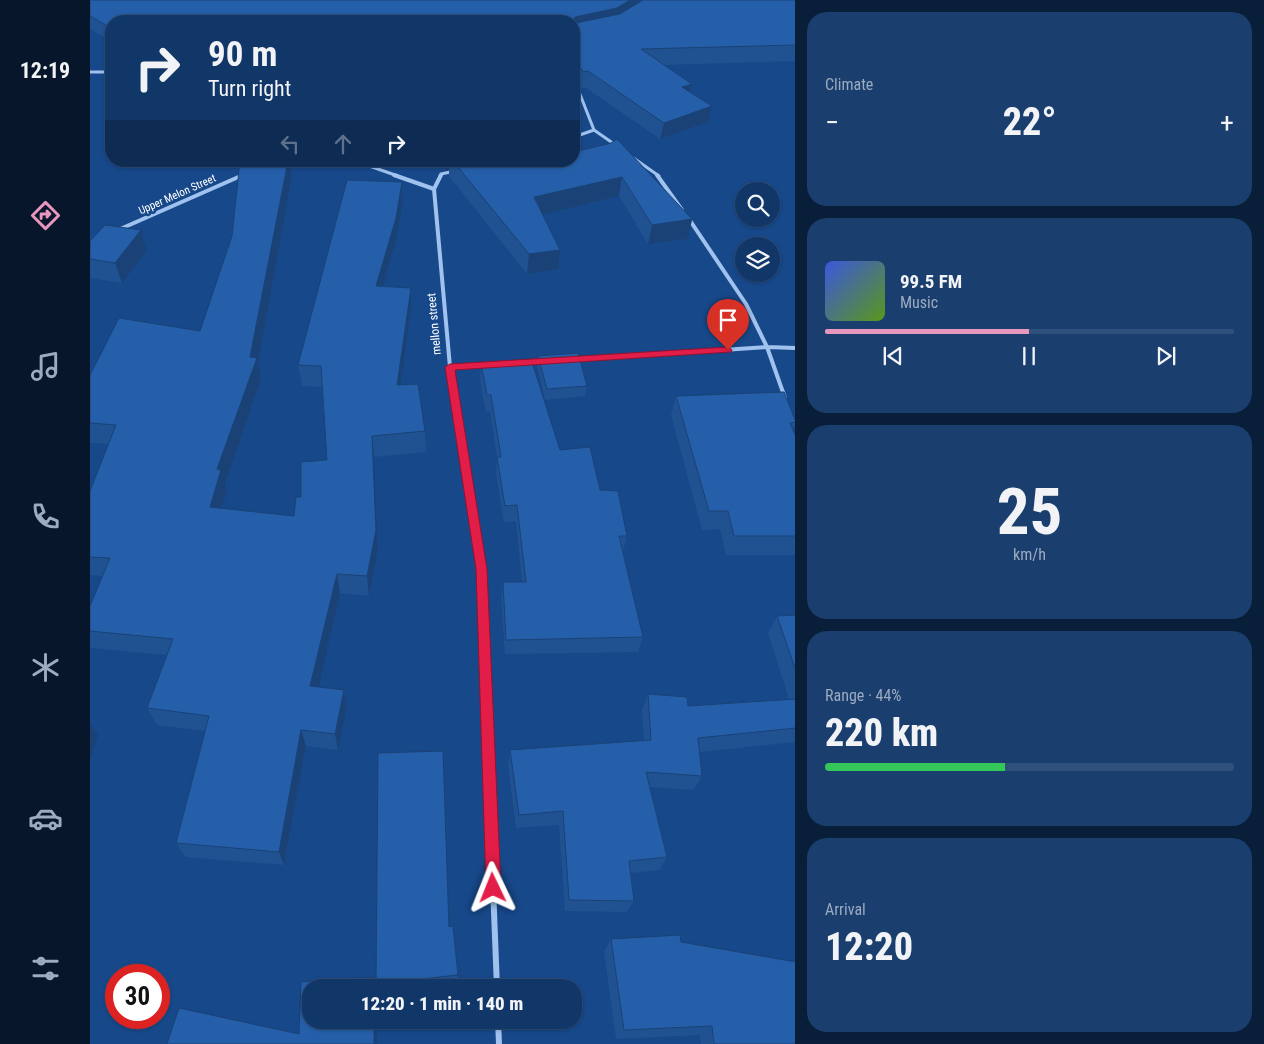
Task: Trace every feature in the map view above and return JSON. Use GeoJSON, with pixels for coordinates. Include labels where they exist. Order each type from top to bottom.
{"type":"FeatureCollection","features":[{"type":"Feature","properties":{"kind":"street"},"geometry":{"type":"LineString","coordinates":[[90,72],[105,72]]}},
{"type":"Feature","properties":{"kind":"street"},"geometry":{"type":"LineString","coordinates":[[580,95],[594,130],[660,177],[746,304],[767,348],[786,402]]}},
{"type":"Feature","properties":{"kind":"street"},"geometry":{"type":"LineString","coordinates":[[580,135],[594,130]]}},
{"type":"Feature","properties":{"kind":"street"},"geometry":{"type":"LineString","coordinates":[[372,167],[434,189],[441,174],[459,171]]}},
{"type":"Feature","properties":{"kind":"street","name":"Upper Melon Street"},"geometry":{"type":"LineString","coordinates":[[116,231],[248,173]]}},
{"type":"Feature","properties":{"kind":"street","name":"mellon street"},"geometry":{"type":"LineString","coordinates":[[434,189],[450,367],[482,569],[497,979]]}},
{"type":"Feature","properties":{"kind":"street"},"geometry":{"type":"LineString","coordinates":[[569,360],[795,348]]}},
{"type":"Feature","properties":{"kind":"street"},"geometry":{"type":"LineString","coordinates":[[450,367],[489,365]]}},
{"type":"Feature","properties":{"kind":"street"},"geometry":{"type":"LineString","coordinates":[[498,1029],[499,1044]]}},
{"type":"Feature","properties":{"kind":"building"},"geometry":{"type":"Polygon","coordinates":[[[90,0],[630,0],[617,8],[580,16],[105,15],[105,25],[90,16],[90,0]]]}},
{"type":"Feature","properties":{"kind":"building"},"geometry":{"type":"Polygon","coordinates":[[[643,0],[795,0],[795,45],[641,49],[692,84],[682,87],[712,106],[664,123],[588,71],[583,72],[580,66],[580,22],[620,14],[643,0]]]}},
{"type":"Feature","properties":{"kind":"building"},"geometry":{"type":"Polygon","coordinates":[[[617,139],[692,219],[652,225],[622,177],[534,197],[560,250],[529,254],[458,167],[580,167],[580,151],[611,143],[617,139]]]}},
{"type":"Feature","properties":{"kind":"building"},"geometry":{"type":"Polygon","coordinates":[[[239,167],[287,167],[250,357],[257,358],[217,469],[221,470],[210,507],[294,516],[296,497],[301,497],[301,462],[327,460],[321,366],[298,365],[347,180],[402,182],[396,218],[376,286],[411,288],[397,385],[418,384],[425,431],[372,436],[376,530],[367,576],[337,574],[310,686],[344,690],[335,734],[301,730],[279,852],[176,843],[209,716],[147,708],[173,639],[90,631],[90,606],[110,558],[90,557],[90,491],[116,425],[90,423],[90,375],[119,318],[200,331],[232,236],[239,167]]]}},
{"type":"Feature","properties":{"kind":"building"},"geometry":{"type":"Polygon","coordinates":[[[105,225],[141,230],[115,263],[90,259],[90,241],[105,225]]]}},
{"type":"Feature","properties":{"kind":"building"},"geometry":{"type":"Polygon","coordinates":[[[578,353],[587,386],[547,389],[538,356],[578,353]]]}},
{"type":"Feature","properties":{"kind":"building"},"geometry":{"type":"Polygon","coordinates":[[[531,359],[560,450],[590,447],[600,490],[618,491],[627,536],[619,536],[643,637],[506,640],[503,582],[526,582],[517,505],[505,506],[497,457],[501,457],[491,395],[487,395],[481,363],[531,359]]]}},
{"type":"Feature","properties":{"kind":"building"},"geometry":{"type":"Polygon","coordinates":[[[784,392],[795,420],[795,422],[790,423],[795,435],[795,536],[734,536],[728,511],[709,511],[676,396],[784,392]]]}},
{"type":"Feature","properties":{"kind":"building"},"geometry":{"type":"Polygon","coordinates":[[[795,615],[795,668],[777,616],[795,615]]]}},
{"type":"Feature","properties":{"kind":"building"},"geometry":{"type":"Polygon","coordinates":[[[648,694],[687,697],[688,706],[795,699],[795,728],[698,738],[702,776],[646,772],[667,857],[629,861],[634,901],[569,900],[563,811],[519,815],[510,750],[651,740],[648,694]]]}},
{"type":"Feature","properties":{"kind":"building"},"geometry":{"type":"Polygon","coordinates":[[[443,751],[449,927],[453,926],[458,975],[422,979],[376,979],[378,753],[443,751]]]}},
{"type":"Feature","properties":{"kind":"building"},"geometry":{"type":"Polygon","coordinates":[[[680,935],[681,942],[795,962],[795,1044],[714,1044],[712,1026],[624,1030],[611,939],[680,935]]]}},
{"type":"Feature","properties":{"kind":"building"},"geometry":{"type":"Polygon","coordinates":[[[373,977],[373,979],[344,979],[373,977]]]}},
{"type":"Feature","properties":{"kind":"building"},"geometry":{"type":"Polygon","coordinates":[[[301,982],[302,1029],[374,1029],[374,1044],[167,1044],[179,1008],[299,1034],[301,982]]]}},
{"type":"Feature","properties":{"kind":"route"},"geometry":{"type":"LineString","coordinates":[[493,888],[482,569],[450,367],[728,350]]}}]}
